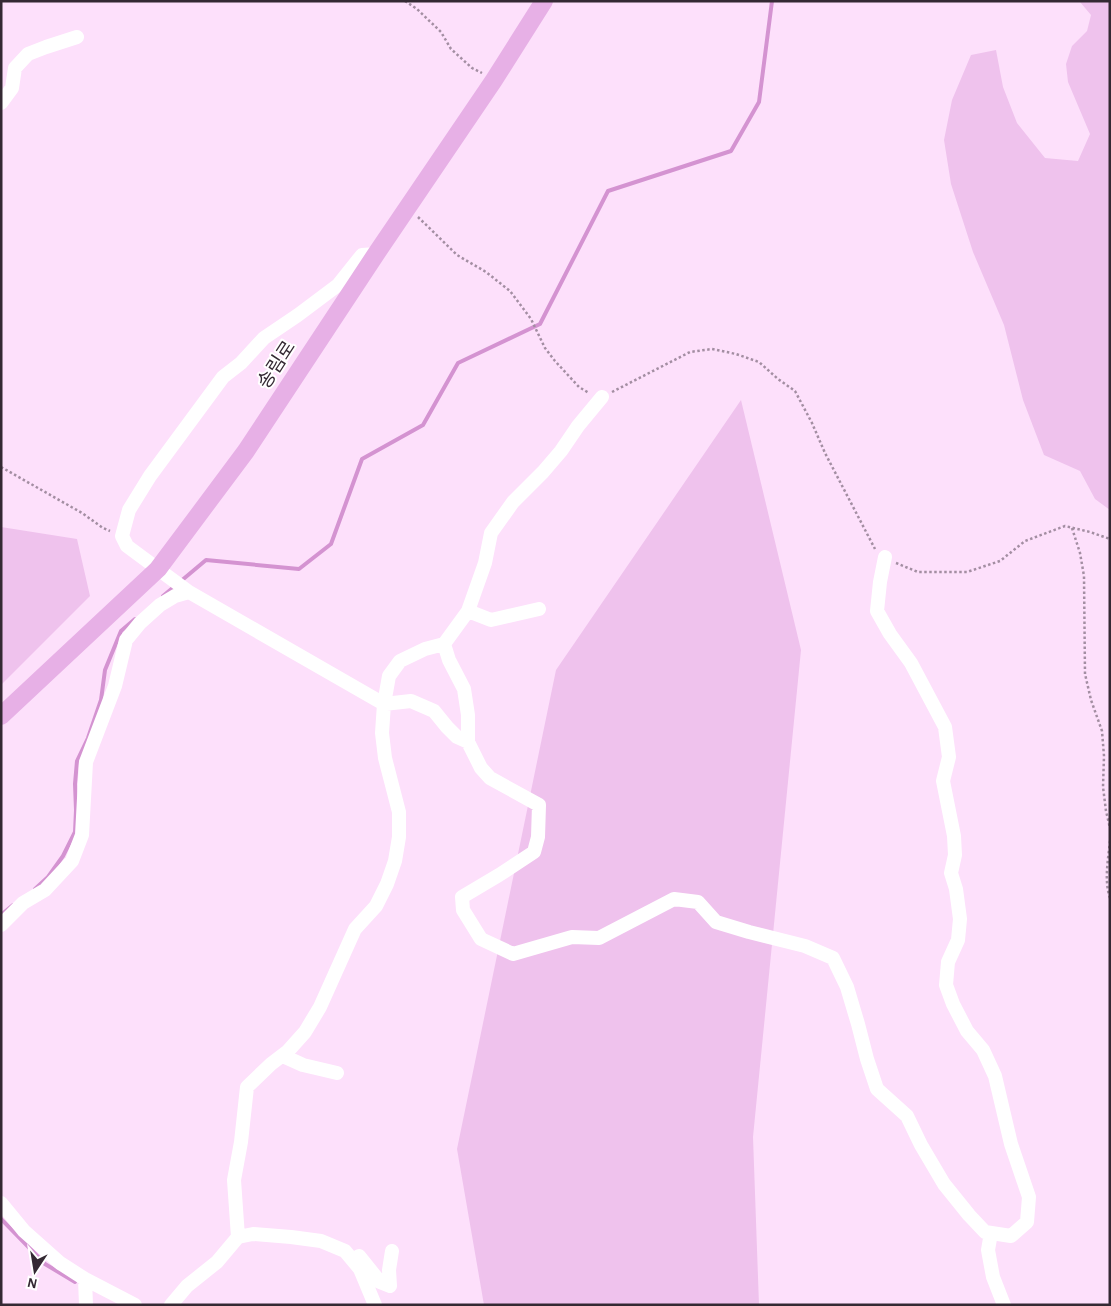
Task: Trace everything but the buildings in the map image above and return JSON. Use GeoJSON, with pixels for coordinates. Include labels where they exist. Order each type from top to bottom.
{"type":"FeatureCollection","features":[{"type":"Feature","properties":{"kind":"main road","name":"송림로"},"geometry":{"type":"LineString","coordinates":[[1,716],[158,569],[246,451],[407,207],[494,80],[544,1]]}},
{"type":"Feature","properties":{"kind":"lane"},"geometry":{"type":"LineString","coordinates":[[1,103],[12,88],[16,68],[28,54],[77,38]]}},
{"type":"Feature","properties":{"kind":"lane"},"geometry":{"type":"LineString","coordinates":[[376,254],[362,255],[338,285],[264,338],[241,363],[223,377],[150,476],[128,510],[122,536],[128,546],[189,592],[384,704],[410,701],[434,711],[457,737],[468,742]]}},
{"type":"Feature","properties":{"kind":"lane"},"geometry":{"type":"LineString","coordinates":[[171,1305],[187,1286],[217,1262],[238,1236],[234,1180],[242,1142],[247,1087],[288,1051],[305,1032],[320,1007],[355,928],[376,906],[396,861],[399,837],[399,812],[385,758],[382,733],[384,704],[389,676],[400,661],[425,649],[444,644],[468,611],[485,563],[491,532],[513,502],[561,451],[578,426],[602,397]]}},
{"type":"Feature","properties":{"kind":"lane"},"geometry":{"type":"LineString","coordinates":[[444,644],[449,660],[464,689],[468,714],[468,742],[480,768],[490,778],[539,805],[538,837],[534,852],[462,897],[463,910],[481,939],[513,954],[572,937],[599,938],[674,899],[698,902],[716,922],[805,946],[833,958],[847,987],[877,1089],[907,1116],[921,1145],[944,1184],[985,1232],[1011,1236],[1027,1222],[1029,1196],[1011,1144],[995,1076],[983,1050],[967,1031],[953,1004],[946,985],[948,962],[958,940],[960,918],[956,889],[951,873],[955,855],[954,836],[943,780],[949,757],[945,727],[911,663],[890,634],[878,611],[880,582],[885,557]]}},
{"type":"Feature","properties":{"kind":"lane"},"geometry":{"type":"LineString","coordinates":[[1,925],[23,904],[45,890],[72,860],[82,835],[86,762],[115,686],[126,640],[140,623],[160,605],[175,596],[189,592]]}},
{"type":"Feature","properties":{"kind":"lane"},"geometry":{"type":"LineString","coordinates":[[468,611],[491,620],[539,609]]}},
{"type":"Feature","properties":{"kind":"lane"},"geometry":{"type":"LineString","coordinates":[[282,1056],[303,1065],[337,1073]]}},
{"type":"Feature","properties":{"kind":"lane"},"geometry":{"type":"LineString","coordinates":[[1,1203],[24,1232],[60,1263],[134,1305]]}},
{"type":"Feature","properties":{"kind":"lane"},"geometry":{"type":"LineString","coordinates":[[238,1236],[253,1234],[321,1241],[359,1256],[380,1282],[390,1286],[389,1270],[392,1251]]}},
{"type":"Feature","properties":{"kind":"lane"},"geometry":{"type":"LineString","coordinates":[[991,1234],[988,1250],[993,1277],[1004,1305]]}},
{"type":"Feature","properties":{"kind":"lane"},"geometry":{"type":"LineString","coordinates":[[345,1250],[360,1269],[375,1305]]}},
{"type":"Feature","properties":{"kind":"lane"},"geometry":{"type":"LineString","coordinates":[[85,1278],[86,1305]]}},
{"type":"Feature","properties":{"kind":"path"},"geometry":{"type":"LineString","coordinates":[[405,1],[417,9],[441,32],[451,49],[472,68],[494,80]]}},
{"type":"Feature","properties":{"kind":"path"},"geometry":{"type":"LineString","coordinates":[[407,207],[457,255],[486,272],[510,291],[531,319],[545,348],[555,361],[580,387],[592,395],[602,397],[690,352],[712,349],[736,354],[759,362],[794,391],[877,553],[885,557],[918,572],[967,572],[1000,561],[1025,541],[1066,526],[1110,539]]}},
{"type":"Feature","properties":{"kind":"path"},"geometry":{"type":"LineString","coordinates":[[1,467],[103,528],[122,536]]}},
{"type":"Feature","properties":{"kind":"path"},"geometry":{"type":"LineString","coordinates":[[1072,528],[1080,553],[1084,576],[1085,674],[1091,700],[1102,731],[1104,756],[1103,786],[1110,828]]}},
{"type":"Feature","properties":{"kind":"path"},"geometry":{"type":"LineString","coordinates":[[1110,841],[1107,862],[1107,890],[1110,898]]}},
{"type":"Feature","properties":{"kind":"shaded area"},"geometry":{"type":"Polygon","coordinates":[[[1076,1],[1110,1],[1110,510],[1095,499],[1080,471],[1044,455],[1023,400],[1004,325],[973,252],[951,184],[944,140],[952,100],[971,55],[996,50],[1003,87],[1017,123],[1045,158],[1078,161],[1090,134],[1068,82],[1066,64],[1072,46],[1087,31],[1091,15],[1080,2],[1076,1]]]}},
{"type":"Feature","properties":{"kind":"shaded area"},"geometry":{"type":"Polygon","coordinates":[[[741,400],[801,650],[753,1137],[759,1305],[484,1305],[457,1149],[556,670],[741,400]]]}},
{"type":"Feature","properties":{"kind":"shaded area"},"geometry":{"type":"Polygon","coordinates":[[[1,527],[77,539],[90,596],[1,685],[1,527]]]}},
{"type":"Feature","properties":{"kind":"waterway"},"geometry":{"type":"LineString","coordinates":[[181,581],[206,560],[299,569],[331,544],[362,459],[423,425],[458,363],[540,324],[608,191],[731,151],[759,102],[772,1]]}},
{"type":"Feature","properties":{"kind":"waterway"},"geometry":{"type":"LineString","coordinates":[[163,596],[175,586]]}},
{"type":"Feature","properties":{"kind":"waterway"},"geometry":{"type":"LineString","coordinates":[[35,889],[48,877],[63,856],[75,832],[77,761],[88,738],[101,700],[105,670],[121,631],[135,619]]}},
{"type":"Feature","properties":{"kind":"waterway"},"geometry":{"type":"LineString","coordinates":[[1,915],[13,905]]}},
{"type":"Feature","properties":{"kind":"waterway"},"geometry":{"type":"LineString","coordinates":[[1,1219],[45,1264],[75,1282]]}}]}
